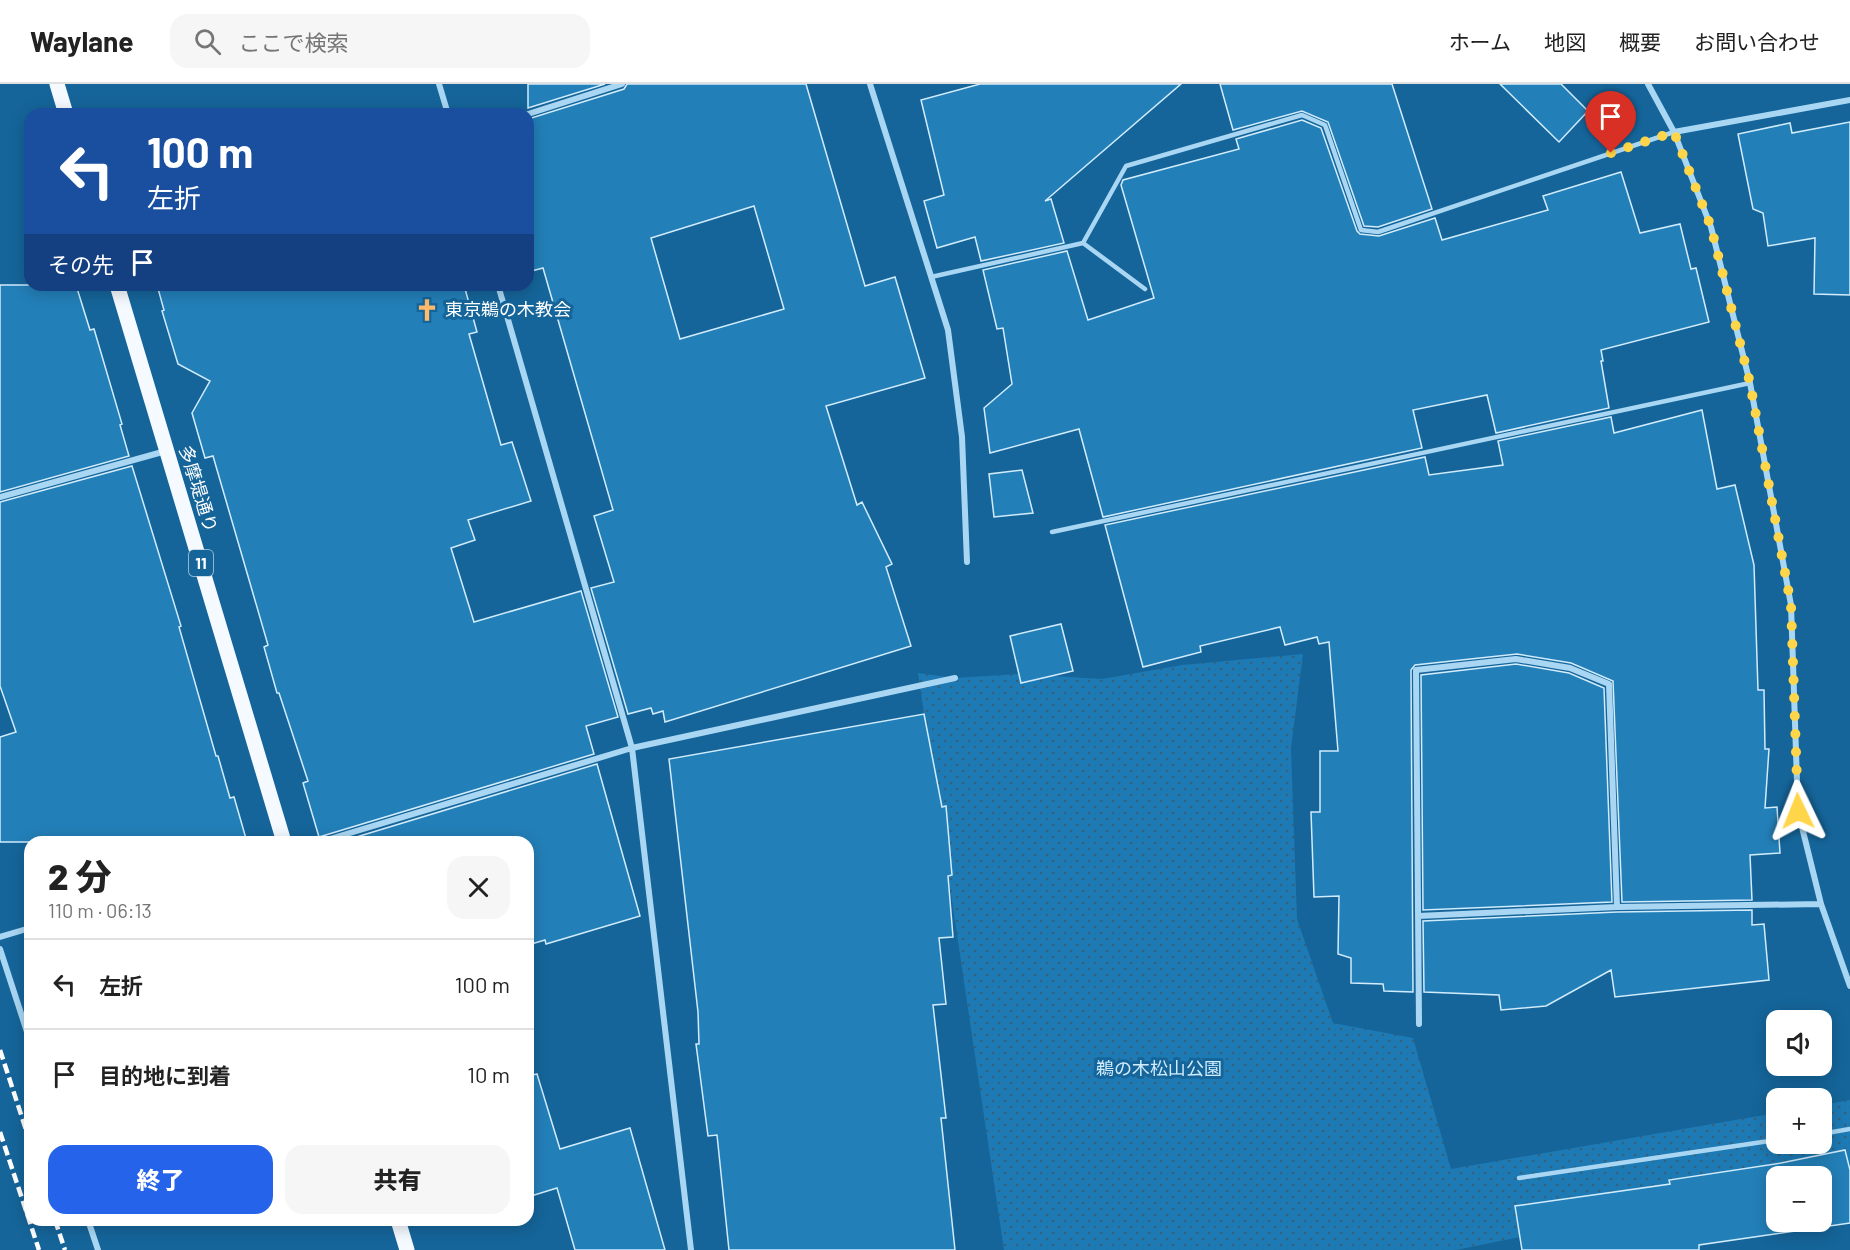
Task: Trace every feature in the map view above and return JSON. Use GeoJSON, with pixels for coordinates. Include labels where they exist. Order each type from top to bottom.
{"type":"FeatureCollection","features":[{"type":"Feature","properties":{"kind":"main road"},"geometry":{"type":"LineString","coordinates":[[57,84],[64,108]]}},
{"type":"Feature","properties":{"kind":"main road","name":"多摩堤通り"},"geometry":{"type":"LineString","coordinates":[[119,291],[282,836]]}},
{"type":"Feature","properties":{"kind":"main road"},"geometry":{"type":"LineString","coordinates":[[400,1226],[407,1250]]}},
{"type":"Feature","properties":{"kind":"street"},"geometry":{"type":"LineString","coordinates":[[439,84],[446,108]]}},
{"type":"Feature","properties":{"kind":"street"},"geometry":{"type":"LineString","coordinates":[[534,112],[622,84]]}},
{"type":"Feature","properties":{"kind":"street"},"geometry":{"type":"LineString","coordinates":[[870,84],[948,330],[962,438],[967,562]]}},
{"type":"Feature","properties":{"kind":"street"},"geometry":{"type":"LineString","coordinates":[[1648,84],[1674,132],[1711,227],[1750,383],[1791,605],[1798,811],[1821,904],[1850,986]]}},
{"type":"Feature","properties":{"kind":"street"},"geometry":{"type":"LineString","coordinates":[[1674,132],[1850,100]]}},
{"type":"Feature","properties":{"kind":"street"},"geometry":{"type":"LineString","coordinates":[[500,291],[632,748],[691,1250]]}},
{"type":"Feature","properties":{"kind":"street"},"geometry":{"type":"LineString","coordinates":[[0,497],[167,451]]}},
{"type":"Feature","properties":{"kind":"street"},"geometry":{"type":"LineString","coordinates":[[1419,1024],[1416,670],[1516,659],[1570,668],[1609,684],[1617,907]]}},
{"type":"Feature","properties":{"kind":"street"},"geometry":{"type":"LineString","coordinates":[[340,836],[632,748],[955,678]]}},
{"type":"Feature","properties":{"kind":"street"},"geometry":{"type":"LineString","coordinates":[[1418,916],[1617,907],[1821,904]]}},
{"type":"Feature","properties":{"kind":"street"},"geometry":{"type":"LineString","coordinates":[[0,937],[24,930]]}},
{"type":"Feature","properties":{"kind":"street"},"geometry":{"type":"LineString","coordinates":[[0,949],[24,1023]]}},
{"type":"Feature","properties":{"kind":"street"},"geometry":{"type":"LineString","coordinates":[[90,1226],[99,1250]]}},
{"type":"Feature","properties":{"kind":"lane"},"geometry":{"type":"LineString","coordinates":[[931,277],[1083,243],[1126,166],[1302,115],[1325,125],[1361,230],[1378,232],[1674,132]]}},
{"type":"Feature","properties":{"kind":"lane"},"geometry":{"type":"LineString","coordinates":[[1083,243],[1145,289]]}},
{"type":"Feature","properties":{"kind":"lane"},"geometry":{"type":"LineString","coordinates":[[1052,532],[1750,383]]}},
{"type":"Feature","properties":{"kind":"lane"},"geometry":{"type":"LineString","coordinates":[[1832,1132],[1850,1129]]}},
{"type":"Feature","properties":{"kind":"lane"},"geometry":{"type":"LineString","coordinates":[[1519,1178],[1766,1141]]}},
{"type":"Feature","properties":{"kind":"green space","name":"鵜の木松山公園"},"geometry":{"type":"Polygon","coordinates":[[[1303,654],[1291,748],[1297,919],[1333,1023],[1413,1038],[1451,1169],[1766,1115],[1766,1154],[1832,1154],[1832,1103],[1850,1100],[1850,1170],[1832,1173],[1832,1166],[1766,1166],[1766,1187],[1456,1250],[1004,1250],[918,673],[955,678],[1018,674],[1102,679],[1182,665],[1303,654]]]}},
{"type":"Feature","properties":{"kind":"building"},"geometry":{"type":"Polygon","coordinates":[[[528,84],[605,84],[528,108],[528,84]]]}},
{"type":"Feature","properties":{"kind":"building"},"geometry":{"type":"Polygon","coordinates":[[[627,84],[806,84],[865,286],[895,277],[925,378],[826,406],[857,505],[862,502],[892,564],[886,567],[911,646],[665,722],[663,711],[653,714],[651,708],[628,714],[591,588],[614,582],[594,516],[613,510],[543,268],[534,270],[534,117],[624,89],[627,84]],[[754,206],[651,238],[680,339],[784,309],[754,206]]]}},
{"type":"Feature","properties":{"kind":"building"},"geometry":{"type":"Polygon","coordinates":[[[980,84],[1181,84],[1045,201],[1051,199],[1064,243],[981,261],[975,237],[937,248],[924,201],[944,195],[921,100],[980,84]]]}},
{"type":"Feature","properties":{"kind":"building"},"geometry":{"type":"Polygon","coordinates":[[[1220,84],[1392,84],[1432,209],[1378,227],[1364,226],[1328,122],[1302,111],[1233,130],[1220,84]]]}},
{"type":"Feature","properties":{"kind":"building"},"geometry":{"type":"Polygon","coordinates":[[[1500,84],[1561,84],[1588,111],[1559,142],[1500,84]]]}},
{"type":"Feature","properties":{"kind":"building"},"geometry":{"type":"Polygon","coordinates":[[[1302,120],[1321,128],[1360,234],[1379,236],[1435,218],[1442,240],[1548,210],[1543,196],[1621,172],[1640,233],[1680,224],[1691,269],[1696,268],[1709,322],[1601,350],[1609,408],[1496,433],[1487,395],[1413,410],[1422,448],[1103,517],[1079,429],[990,453],[984,408],[1012,384],[1003,328],[997,329],[983,270],[1067,251],[1088,320],[1154,298],[1121,185],[1123,180],[1239,149],[1236,139],[1302,120]]]}},
{"type":"Feature","properties":{"kind":"building"},"geometry":{"type":"Polygon","coordinates":[[[1850,122],[1850,295],[1814,294],[1815,238],[1768,246],[1763,213],[1753,209],[1738,134],[1790,123],[1792,133],[1850,122]]]}},
{"type":"Feature","properties":{"kind":"building"},"geometry":{"type":"Polygon","coordinates":[[[0,285],[24,285],[24,291],[78,291],[90,330],[94,329],[129,456],[0,492],[0,285]]]}},
{"type":"Feature","properties":{"kind":"building"},"geometry":{"type":"Polygon","coordinates":[[[159,291],[466,291],[477,332],[469,334],[501,445],[512,442],[531,501],[468,520],[475,540],[451,548],[474,622],[581,591],[618,717],[586,726],[594,754],[319,836],[303,783],[308,781],[279,693],[277,693],[264,647],[268,645],[213,456],[205,458],[192,413],[210,381],[178,364],[162,311],[164,310],[159,291]]]}},
{"type":"Feature","properties":{"kind":"building"},"geometry":{"type":"Polygon","coordinates":[[[1702,410],[1717,489],[1735,485],[1754,565],[1758,690],[1764,690],[1765,749],[1769,749],[1765,808],[1777,807],[1780,853],[1750,855],[1752,900],[1622,902],[1613,681],[1571,663],[1517,654],[1415,665],[1411,670],[1413,992],[1384,991],[1383,984],[1351,983],[1351,958],[1338,954],[1339,896],[1314,897],[1311,812],[1320,812],[1320,751],[1338,751],[1329,642],[1319,644],[1317,637],[1285,645],[1280,627],[1200,646],[1201,652],[1143,667],[1105,525],[1425,457],[1429,475],[1503,465],[1498,441],[1611,417],[1614,433],[1702,410]]]}},
{"type":"Feature","properties":{"kind":"building"},"geometry":{"type":"Polygon","coordinates":[[[132,466],[181,626],[179,627],[216,756],[218,756],[230,798],[234,797],[245,836],[24,836],[24,842],[0,842],[0,737],[16,732],[0,686],[0,502],[132,466]]]}},
{"type":"Feature","properties":{"kind":"building"},"geometry":{"type":"Polygon","coordinates":[[[1022,470],[1033,513],[994,517],[989,474],[1022,470]]]}},
{"type":"Feature","properties":{"kind":"building"},"geometry":{"type":"Polygon","coordinates":[[[1061,624],[1073,671],[1021,683],[1010,636],[1061,624]]]}},
{"type":"Feature","properties":{"kind":"building"},"geometry":{"type":"Polygon","coordinates":[[[1516,664],[1569,673],[1604,688],[1612,902],[1423,910],[1421,675],[1516,664]]]}},
{"type":"Feature","properties":{"kind":"building"},"geometry":{"type":"Polygon","coordinates":[[[924,714],[942,807],[946,806],[952,875],[948,876],[953,937],[939,938],[946,1004],[933,1005],[946,1118],[941,1118],[955,1250],[729,1250],[717,1135],[708,1136],[696,1044],[699,1044],[698,1012],[669,759],[924,714]]]}},
{"type":"Feature","properties":{"kind":"building"},"geometry":{"type":"Polygon","coordinates":[[[597,764],[640,916],[546,944],[545,940],[534,943],[534,836],[360,836],[597,764]]]}},
{"type":"Feature","properties":{"kind":"building"},"geometry":{"type":"Polygon","coordinates":[[[1752,910],[1752,925],[1764,924],[1769,980],[1615,997],[1611,970],[1546,1006],[1501,1010],[1499,995],[1424,992],[1423,921],[1617,912],[1752,910]]]}},
{"type":"Feature","properties":{"kind":"building"},"geometry":{"type":"Polygon","coordinates":[[[537,1074],[560,1149],[630,1128],[665,1250],[575,1250],[557,1188],[534,1195],[534,1075],[537,1074]]]}},
{"type":"Feature","properties":{"kind":"building"},"geometry":{"type":"Polygon","coordinates":[[[1845,1150],[1850,1170],[1850,1223],[1832,1226],[1832,1166],[1766,1166],[1766,1232],[1788,1232],[1699,1245],[1699,1250],[1522,1250],[1515,1206],[1670,1184],[1669,1180],[1781,1163],[1845,1150]]]}},
{"type":"Feature","properties":{"kind":"railway"},"geometry":{"type":"LineString","coordinates":[[0,1050],[24,1124]]}},
{"type":"Feature","properties":{"kind":"railway"},"geometry":{"type":"LineString","coordinates":[[0,1132],[24,1205]]}},
{"type":"Feature","properties":{"kind":"railway"},"geometry":{"type":"LineString","coordinates":[[31,1226],[39,1250]]}},
{"type":"Feature","properties":{"kind":"railway"},"geometry":{"type":"LineString","coordinates":[[57,1226],[65,1250]]}},
{"type":"Feature","properties":{"kind":"place","name":"東京鵜の木教会"},"geometry":{"type":"Point","coordinates":[427,310]}},
{"type":"Feature","properties":{"kind":"route"},"geometry":{"type":"LineString","coordinates":[[1611,153],[1674,132],[1711,227],[1750,383],[1791,605],[1798,811]]}}]}
